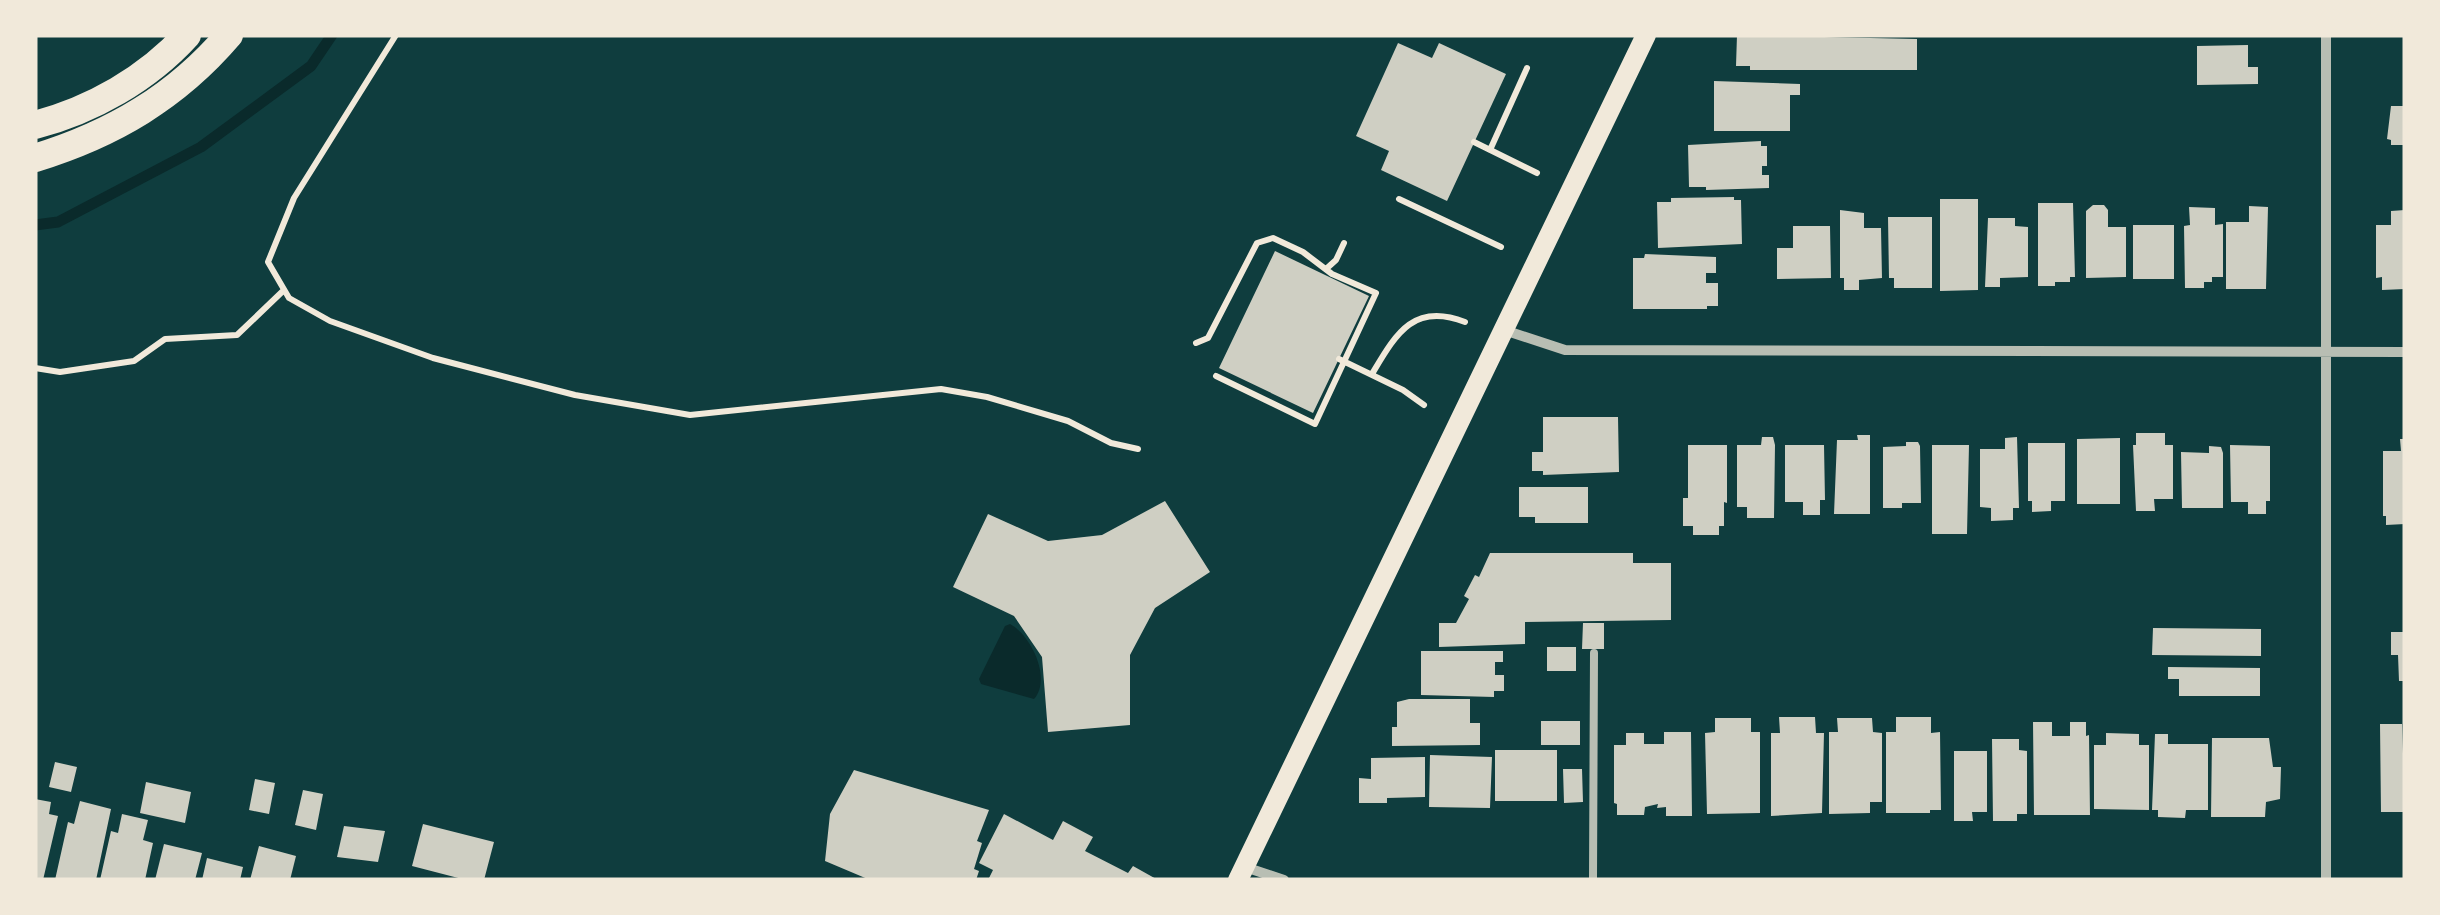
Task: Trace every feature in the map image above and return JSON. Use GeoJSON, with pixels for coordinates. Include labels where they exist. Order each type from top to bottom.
{"type":"FeatureCollection","features":[{"type":"Feature","properties":{"kind":"highway"},"geometry":{"type":"LineString","coordinates":[[35,125],[127,85],[187,35]]}},
{"type":"Feature","properties":{"kind":"highway"},"geometry":{"type":"LineString","coordinates":[[35,158],[132,119],[175,88],[229,35]]}},
{"type":"Feature","properties":{"kind":"main road"},"geometry":{"type":"LineString","coordinates":[[1242,873],[1646,35]]}},
{"type":"Feature","properties":{"kind":"street"},"geometry":{"type":"LineString","coordinates":[[2326,35],[2326,880]]}},
{"type":"Feature","properties":{"kind":"street"},"geometry":{"type":"LineString","coordinates":[[1504,330],[1565,350],[2405,352]]}},
{"type":"Feature","properties":{"kind":"street"},"geometry":{"type":"LineString","coordinates":[[1242,873],[1284,880]]}},
{"type":"Feature","properties":{"kind":"lane"},"geometry":{"type":"LineString","coordinates":[[1593,880],[1594,653]]}},
{"type":"Feature","properties":{"kind":"path"},"geometry":{"type":"LineString","coordinates":[[396,35],[294,198],[268,262],[289,298],[330,321],[433,358],[575,395],[690,416],[941,389],[1052,416],[1111,443],[1138,449]]}},
{"type":"Feature","properties":{"kind":"path"},"geometry":{"type":"LineString","coordinates":[[1490,150],[1527,68]]}},
{"type":"Feature","properties":{"kind":"path"},"geometry":{"type":"LineString","coordinates":[[1474,142],[1537,173]]}},
{"type":"Feature","properties":{"kind":"path"},"geometry":{"type":"LineString","coordinates":[[1399,199],[1501,248]]}},
{"type":"Feature","properties":{"kind":"path"},"geometry":{"type":"LineString","coordinates":[[1196,343],[1208,338],[1257,243],[1273,238],[1376,294],[1341,361],[1315,424],[1216,376]]}},
{"type":"Feature","properties":{"kind":"path"},"geometry":{"type":"LineString","coordinates":[[1326,269],[1336,260],[1344,243]]}},
{"type":"Feature","properties":{"kind":"path"},"geometry":{"type":"LineString","coordinates":[[35,368],[60,372],[134,361],[165,339],[237,334],[284,290]]}},
{"type":"Feature","properties":{"kind":"path"},"geometry":{"type":"LineString","coordinates":[[1372,374],[1404,326],[1429,316],[1446,315],[1465,322]]}},
{"type":"Feature","properties":{"kind":"path"},"geometry":{"type":"LineString","coordinates":[[1341,361],[1403,390],[1424,405]]}},
{"type":"Feature","properties":{"kind":"water"},"geometry":{"type":"Polygon","coordinates":[[[1010,624],[1025,638],[1037,658],[1041,680],[1034,699],[981,684],[979,679],[1005,626],[1010,624]]]}},
{"type":"Feature","properties":{"kind":"building"},"geometry":{"type":"Polygon","coordinates":[[[1737,35],[1917,39],[1917,70],[1750,70],[1750,66],[1736,66],[1737,35]]]}},
{"type":"Feature","properties":{"kind":"building"},"geometry":{"type":"Polygon","coordinates":[[[1398,43],[1432,58],[1439,43],[1506,74],[1447,201],[1381,170],[1389,151],[1356,136],[1398,43]]]}},
{"type":"Feature","properties":{"kind":"building"},"geometry":{"type":"Polygon","coordinates":[[[2248,45],[2248,67],[2258,67],[2258,84],[2197,85],[2197,46],[2248,45]]]}},
{"type":"Feature","properties":{"kind":"building"},"geometry":{"type":"Polygon","coordinates":[[[1714,81],[1800,84],[1800,95],[1790,95],[1790,131],[1714,131],[1714,81]]]}},
{"type":"Feature","properties":{"kind":"building"},"geometry":{"type":"Polygon","coordinates":[[[2391,106],[2405,106],[2405,145],[2391,145],[2387,139],[2391,106]]]}},
{"type":"Feature","properties":{"kind":"building"},"geometry":{"type":"Polygon","coordinates":[[[1761,141],[1761,146],[1767,146],[1767,166],[1762,166],[1762,175],[1769,175],[1769,188],[1689,187],[1688,145],[1761,141]]]}},
{"type":"Feature","properties":{"kind":"building"},"geometry":{"type":"Polygon","coordinates":[[[1671,198],[1741,200],[1742,244],[1658,248],[1657,202],[1671,202],[1671,198]]]}},
{"type":"Feature","properties":{"kind":"building"},"geometry":{"type":"Polygon","coordinates":[[[1940,199],[1978,199],[1978,290],[1940,291],[1940,199]]]}},
{"type":"Feature","properties":{"kind":"building"},"geometry":{"type":"Polygon","coordinates":[[[2038,203],[2073,203],[2075,277],[2070,277],[2070,282],[2038,286],[2038,203]]]}},
{"type":"Feature","properties":{"kind":"building"},"geometry":{"type":"Polygon","coordinates":[[[2093,205],[2104,205],[2108,210],[2108,227],[2126,227],[2126,277],[2086,278],[2086,211],[2093,205]]]}},
{"type":"Feature","properties":{"kind":"building"},"geometry":{"type":"Polygon","coordinates":[[[2249,206],[2268,207],[2266,289],[2226,289],[2226,222],[2249,222],[2249,206]]]}},
{"type":"Feature","properties":{"kind":"building"},"geometry":{"type":"Polygon","coordinates":[[[2189,207],[2215,208],[2215,225],[2223,224],[2223,277],[2212,277],[2212,282],[2204,282],[2204,288],[2185,288],[2184,226],[2190,225],[2189,207]]]}},
{"type":"Feature","properties":{"kind":"building"},"geometry":{"type":"Polygon","coordinates":[[[1840,210],[1864,213],[1864,228],[1881,228],[1882,278],[1859,280],[1859,290],[1844,290],[1844,278],[1840,278],[1840,210]]]}},
{"type":"Feature","properties":{"kind":"building"},"geometry":{"type":"Polygon","coordinates":[[[2405,210],[2405,289],[2382,290],[2382,277],[2376,278],[2376,225],[2391,225],[2391,211],[2405,210]]]}},
{"type":"Feature","properties":{"kind":"building"},"geometry":{"type":"Polygon","coordinates":[[[1888,217],[1932,217],[1932,288],[1894,288],[1894,278],[1889,278],[1888,217]]]}},
{"type":"Feature","properties":{"kind":"building"},"geometry":{"type":"Polygon","coordinates":[[[1988,218],[2015,218],[2015,226],[2028,227],[2028,277],[2000,278],[2000,287],[1985,287],[1988,218]]]}},
{"type":"Feature","properties":{"kind":"building"},"geometry":{"type":"Polygon","coordinates":[[[2133,225],[2174,225],[2174,279],[2133,279],[2133,225]]]}},
{"type":"Feature","properties":{"kind":"building"},"geometry":{"type":"Polygon","coordinates":[[[1793,226],[1830,226],[1831,278],[1777,279],[1777,248],[1793,248],[1793,226]]]}},
{"type":"Feature","properties":{"kind":"building"},"geometry":{"type":"Polygon","coordinates":[[[1275,251],[1369,296],[1313,413],[1219,368],[1275,251]]]}},
{"type":"Feature","properties":{"kind":"building"},"geometry":{"type":"Polygon","coordinates":[[[1645,254],[1716,257],[1716,273],[1706,273],[1706,283],[1718,283],[1718,306],[1633,309],[1633,258],[1644,258],[1645,254]]]}},
{"type":"Feature","properties":{"kind":"building"},"geometry":{"type":"Polygon","coordinates":[[[1543,417],[1618,417],[1619,472],[1543,475],[1543,471],[1532,471],[1532,452],[1543,452],[1543,417]]]}},
{"type":"Feature","properties":{"kind":"building"},"geometry":{"type":"Polygon","coordinates":[[[2136,433],[2165,433],[2165,445],[2173,445],[2173,499],[2154,499],[2155,511],[2136,511],[2136,433]]]}},
{"type":"Feature","properties":{"kind":"building"},"geometry":{"type":"Polygon","coordinates":[[[1857,435],[1870,435],[1870,514],[1834,514],[1837,440],[1858,440],[1857,435]]]}},
{"type":"Feature","properties":{"kind":"building"},"geometry":{"type":"Polygon","coordinates":[[[1762,437],[1773,437],[1775,445],[1774,518],[1747,518],[1747,507],[1737,507],[1737,445],[1761,445],[1762,437]]]}},
{"type":"Feature","properties":{"kind":"building"},"geometry":{"type":"Polygon","coordinates":[[[2017,437],[2019,508],[2013,508],[2013,520],[1991,521],[1991,508],[1980,507],[1980,449],[2005,449],[2005,438],[2017,437]]]}},
{"type":"Feature","properties":{"kind":"building"},"geometry":{"type":"Polygon","coordinates":[[[2120,438],[2120,504],[2077,504],[2077,439],[2120,438]]]}},
{"type":"Feature","properties":{"kind":"building"},"geometry":{"type":"Polygon","coordinates":[[[2400,439],[2405,439],[2405,524],[2386,525],[2383,451],[2401,451],[2400,439]]]}},
{"type":"Feature","properties":{"kind":"building"},"geometry":{"type":"Polygon","coordinates":[[[1906,442],[1918,442],[1920,446],[1921,503],[1883,508],[1883,447],[1906,446],[1906,442]]]}},
{"type":"Feature","properties":{"kind":"building"},"geometry":{"type":"Polygon","coordinates":[[[2028,443],[2065,443],[2065,501],[2051,501],[2051,511],[2032,512],[2032,501],[2028,501],[2028,443]]]}},
{"type":"Feature","properties":{"kind":"building"},"geometry":{"type":"Polygon","coordinates":[[[1688,445],[1727,445],[1727,503],[1724,502],[1724,526],[1719,526],[1719,535],[1693,535],[1693,526],[1683,526],[1683,498],[1688,498],[1688,445]]]}},
{"type":"Feature","properties":{"kind":"building"},"geometry":{"type":"Polygon","coordinates":[[[1785,445],[1824,445],[1825,500],[1820,500],[1820,515],[1803,515],[1803,502],[1785,502],[1785,445]]]}},
{"type":"Feature","properties":{"kind":"building"},"geometry":{"type":"Polygon","coordinates":[[[1932,445],[1969,445],[1967,534],[1932,534],[1932,445]]]}},
{"type":"Feature","properties":{"kind":"building"},"geometry":{"type":"Polygon","coordinates":[[[2230,445],[2270,446],[2270,501],[2266,501],[2266,514],[2248,514],[2248,502],[2231,502],[2230,445]]]}},
{"type":"Feature","properties":{"kind":"building"},"geometry":{"type":"Polygon","coordinates":[[[2209,446],[2221,447],[2223,453],[2223,508],[2182,508],[2181,452],[2209,453],[2209,446]]]}},
{"type":"Feature","properties":{"kind":"building"},"geometry":{"type":"Polygon","coordinates":[[[1519,487],[1588,487],[1588,523],[1535,523],[1535,517],[1519,517],[1519,487]]]}},
{"type":"Feature","properties":{"kind":"building"},"geometry":{"type":"Polygon","coordinates":[[[1165,501],[1210,572],[1155,608],[1130,655],[1130,725],[1048,732],[1042,657],[1014,616],[953,587],[988,514],[1048,541],[1102,535],[1165,501]]]}},
{"type":"Feature","properties":{"kind":"building"},"geometry":{"type":"Polygon","coordinates":[[[1490,553],[1633,553],[1633,563],[1671,563],[1671,620],[1525,622],[1525,644],[1439,647],[1439,623],[1456,623],[1469,599],[1464,596],[1475,575],[1479,577],[1490,553]]]}},
{"type":"Feature","properties":{"kind":"building"},"geometry":{"type":"Polygon","coordinates":[[[1583,623],[1604,623],[1604,649],[1582,649],[1583,623]]]}},
{"type":"Feature","properties":{"kind":"building"},"geometry":{"type":"Polygon","coordinates":[[[2153,628],[2261,629],[2261,656],[2152,655],[2153,628]]]}},
{"type":"Feature","properties":{"kind":"building"},"geometry":{"type":"Polygon","coordinates":[[[2391,632],[2405,632],[2405,681],[2399,681],[2398,655],[2391,655],[2391,632]]]}},
{"type":"Feature","properties":{"kind":"building"},"geometry":{"type":"Polygon","coordinates":[[[1547,647],[1576,647],[1576,671],[1547,671],[1547,647]]]}},
{"type":"Feature","properties":{"kind":"building"},"geometry":{"type":"Polygon","coordinates":[[[1421,651],[1503,651],[1503,662],[1495,662],[1495,675],[1504,675],[1504,691],[1494,691],[1494,697],[1421,695],[1421,651]]]}},
{"type":"Feature","properties":{"kind":"building"},"geometry":{"type":"Polygon","coordinates":[[[2168,667],[2260,668],[2260,696],[2179,696],[2179,679],[2168,679],[2168,667]]]}},
{"type":"Feature","properties":{"kind":"building"},"geometry":{"type":"Polygon","coordinates":[[[1470,699],[1470,723],[1480,723],[1480,745],[1392,746],[1397,702],[1470,699]]]}},
{"type":"Feature","properties":{"kind":"building"},"geometry":{"type":"Polygon","coordinates":[[[1779,717],[1815,717],[1816,733],[1824,733],[1822,813],[1771,816],[1771,733],[1780,733],[1779,717]]]}},
{"type":"Feature","properties":{"kind":"building"},"geometry":{"type":"Polygon","coordinates":[[[1896,717],[1931,717],[1931,733],[1940,732],[1941,810],[1886,813],[1886,732],[1896,732],[1896,717]]]}},
{"type":"Feature","properties":{"kind":"building"},"geometry":{"type":"Polygon","coordinates":[[[1715,718],[1751,718],[1751,732],[1760,732],[1760,813],[1707,814],[1705,733],[1715,732],[1715,718]]]}},
{"type":"Feature","properties":{"kind":"building"},"geometry":{"type":"Polygon","coordinates":[[[1837,718],[1872,718],[1873,732],[1882,733],[1882,802],[1870,802],[1870,813],[1829,814],[1829,732],[1838,732],[1837,718]]]}},
{"type":"Feature","properties":{"kind":"building"},"geometry":{"type":"Polygon","coordinates":[[[1541,721],[1580,721],[1580,745],[1541,745],[1541,721]]]}},
{"type":"Feature","properties":{"kind":"building"},"geometry":{"type":"Polygon","coordinates":[[[2033,722],[2052,722],[2052,736],[2070,736],[2070,722],[2086,722],[2090,815],[2034,815],[2033,722]]]}},
{"type":"Feature","properties":{"kind":"building"},"geometry":{"type":"Polygon","coordinates":[[[2380,724],[2402,724],[2405,812],[2381,812],[2380,724]]]}},
{"type":"Feature","properties":{"kind":"building"},"geometry":{"type":"Polygon","coordinates":[[[1664,732],[1691,732],[1692,816],[1666,816],[1666,807],[1657,808],[1658,804],[1645,807],[1644,815],[1617,815],[1614,745],[1626,745],[1626,733],[1644,733],[1644,744],[1664,744],[1664,732]]]}},
{"type":"Feature","properties":{"kind":"building"},"geometry":{"type":"Polygon","coordinates":[[[2106,733],[2139,734],[2139,745],[2149,745],[2149,810],[2094,809],[2094,745],[2106,745],[2106,733]]]}},
{"type":"Feature","properties":{"kind":"building"},"geometry":{"type":"Polygon","coordinates":[[[2155,734],[2168,734],[2168,744],[2208,744],[2208,810],[2186,810],[2185,818],[2158,817],[2158,810],[2152,810],[2155,734]]]}},
{"type":"Feature","properties":{"kind":"building"},"geometry":{"type":"Polygon","coordinates":[[[2212,738],[2269,738],[2273,767],[2281,767],[2280,799],[2266,802],[2265,817],[2211,817],[2212,738]]]}},
{"type":"Feature","properties":{"kind":"building"},"geometry":{"type":"Polygon","coordinates":[[[1992,739],[2019,739],[2019,750],[2027,751],[2027,814],[2017,814],[2017,821],[1993,821],[1992,739]]]}},
{"type":"Feature","properties":{"kind":"building"},"geometry":{"type":"Polygon","coordinates":[[[1495,750],[1557,750],[1557,801],[1495,801],[1495,750]]]}},
{"type":"Feature","properties":{"kind":"building"},"geometry":{"type":"Polygon","coordinates":[[[1954,751],[1987,751],[1987,812],[1972,812],[1973,821],[1954,821],[1954,751]]]}},
{"type":"Feature","properties":{"kind":"building"},"geometry":{"type":"Polygon","coordinates":[[[1430,755],[1492,757],[1490,808],[1429,807],[1430,755]]]}},
{"type":"Feature","properties":{"kind":"building"},"geometry":{"type":"Polygon","coordinates":[[[1425,757],[1425,797],[1359,803],[1359,778],[1371,779],[1371,758],[1425,757]]]}},
{"type":"Feature","properties":{"kind":"building"},"geometry":{"type":"Polygon","coordinates":[[[55,762],[77,767],[71,792],[49,787],[55,762]]]}},
{"type":"Feature","properties":{"kind":"building"},"geometry":{"type":"Polygon","coordinates":[[[1563,769],[1582,769],[1583,802],[1564,803],[1563,769]]]}},
{"type":"Feature","properties":{"kind":"building"},"geometry":{"type":"Polygon","coordinates":[[[854,770],[989,810],[977,841],[982,843],[974,869],[979,871],[976,880],[870,880],[825,861],[830,814],[854,770]]]}},
{"type":"Feature","properties":{"kind":"building"},"geometry":{"type":"Polygon","coordinates":[[[255,779],[275,783],[269,814],[249,810],[255,779]]]}},
{"type":"Feature","properties":{"kind":"building"},"geometry":{"type":"Polygon","coordinates":[[[146,782],[191,792],[185,823],[140,813],[146,782]]]}},
{"type":"Feature","properties":{"kind":"building"},"geometry":{"type":"Polygon","coordinates":[[[303,790],[323,794],[316,830],[295,825],[303,790]]]}},
{"type":"Feature","properties":{"kind":"building"},"geometry":{"type":"Polygon","coordinates":[[[35,799],[51,802],[49,814],[58,816],[43,880],[35,880],[35,799]]]}},
{"type":"Feature","properties":{"kind":"building"},"geometry":{"type":"Polygon","coordinates":[[[80,801],[111,809],[96,880],[55,880],[68,822],[74,824],[80,801]]]}},
{"type":"Feature","properties":{"kind":"building"},"geometry":{"type":"Polygon","coordinates":[[[122,814],[148,820],[143,840],[153,843],[145,880],[100,880],[111,831],[118,833],[122,814]]]}},
{"type":"Feature","properties":{"kind":"building"},"geometry":{"type":"Polygon","coordinates":[[[1004,814],[1053,840],[1063,821],[1093,837],[1085,851],[1128,873],[1133,866],[1158,880],[988,880],[993,870],[979,863],[1004,814]]]}},
{"type":"Feature","properties":{"kind":"building"},"geometry":{"type":"Polygon","coordinates":[[[423,824],[494,842],[484,880],[466,880],[412,866],[423,824]]]}},
{"type":"Feature","properties":{"kind":"building"},"geometry":{"type":"Polygon","coordinates":[[[344,826],[385,831],[378,862],[337,857],[344,826]]]}},
{"type":"Feature","properties":{"kind":"building"},"geometry":{"type":"Polygon","coordinates":[[[164,844],[202,853],[195,880],[155,880],[164,844]]]}},
{"type":"Feature","properties":{"kind":"building"},"geometry":{"type":"Polygon","coordinates":[[[259,846],[296,856],[290,880],[250,880],[259,846]]]}},
{"type":"Feature","properties":{"kind":"building"},"geometry":{"type":"Polygon","coordinates":[[[207,858],[243,867],[240,880],[202,880],[207,858]]]}},
{"type":"Feature","properties":{"kind":"waterway"},"geometry":{"type":"LineString","coordinates":[[35,225],[58,222],[201,147],[311,66],[332,35]]}}]}
